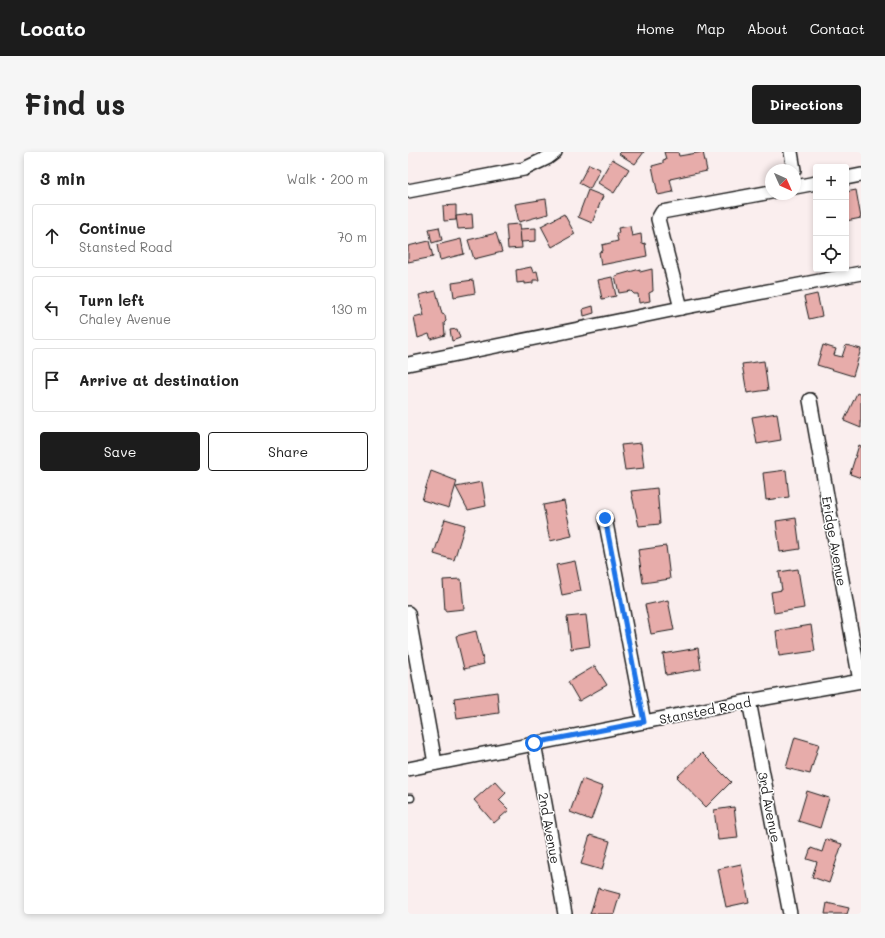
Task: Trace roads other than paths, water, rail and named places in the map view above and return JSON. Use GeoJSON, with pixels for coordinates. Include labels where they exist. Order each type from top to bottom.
{"type":"FeatureCollection","features":[{"type":"Feature","properties":{"kind":"street"},"geometry":{"type":"LineString","coordinates":[[408,191],[524,169],[547,158],[555,152]]}},
{"type":"Feature","properties":{"kind":"street"},"geometry":{"type":"LineString","coordinates":[[791,152],[793,164]]}},
{"type":"Feature","properties":{"kind":"street"},"geometry":{"type":"LineString","coordinates":[[849,177],[861,175]]}},
{"type":"Feature","properties":{"kind":"street"},"geometry":{"type":"LineString","coordinates":[[801,183],[813,184]]}},
{"type":"Feature","properties":{"kind":"street"},"geometry":{"type":"LineString","coordinates":[[681,308],[658,219],[662,212],[765,193]]}},
{"type":"Feature","properties":{"kind":"street"},"geometry":{"type":"LineString","coordinates":[[408,364],[861,273]]}},
{"type":"Feature","properties":{"kind":"street","name":"Eridge Avenue"},"geometry":{"type":"LineString","coordinates":[[810,400],[861,681]]}},
{"type":"Feature","properties":{"kind":"street"},"geometry":{"type":"LineString","coordinates":[[605,518],[644,722]]}},
{"type":"Feature","properties":{"kind":"street"},"geometry":{"type":"LineString","coordinates":[[408,613],[435,763]]}},
{"type":"Feature","properties":{"kind":"street","name":"Stansted Road"},"geometry":{"type":"LineString","coordinates":[[408,768],[749,700],[861,681]]}},
{"type":"Feature","properties":{"kind":"street","name":"3rd Avenue"},"geometry":{"type":"LineString","coordinates":[[749,700],[790,914]]}},
{"type":"Feature","properties":{"kind":"street","name":"2nd Avenue"},"geometry":{"type":"LineString","coordinates":[[534,743],[565,914]]}}]}
